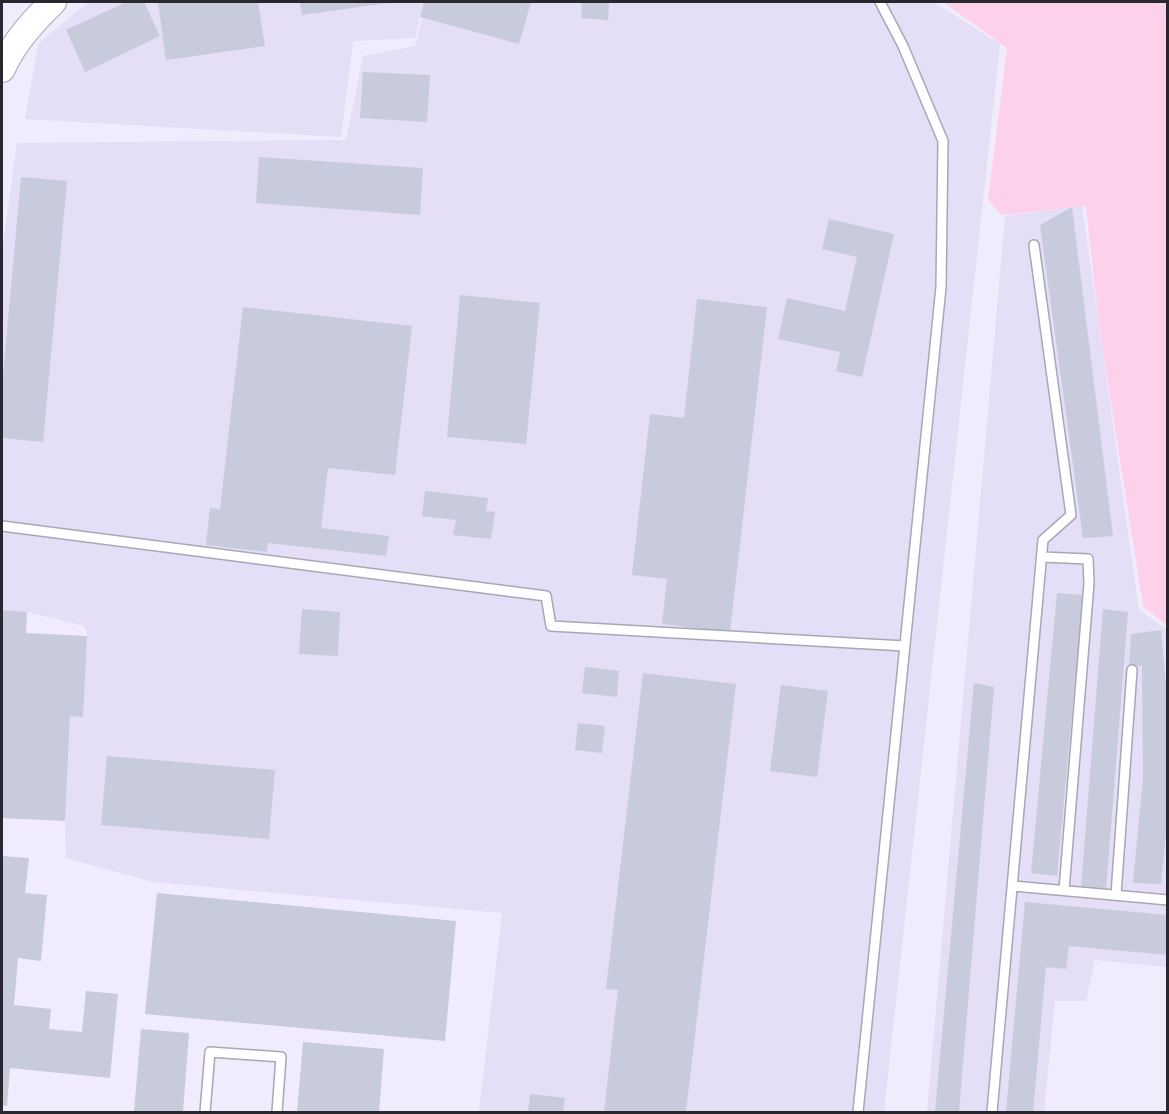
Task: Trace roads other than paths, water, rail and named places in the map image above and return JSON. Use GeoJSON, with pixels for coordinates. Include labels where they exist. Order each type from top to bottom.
{"type":"FeatureCollection","features":[{"type":"Feature","properties":{"kind":"main road"},"geometry":{"type":"LineString","coordinates":[[2,69],[7,58],[35,19],[53,2]]}},
{"type":"Feature","properties":{"kind":"lane"},"geometry":{"type":"LineString","coordinates":[[858,1113],[941,287],[943,141],[903,46],[880,2]]}},
{"type":"Feature","properties":{"kind":"lane"},"geometry":{"type":"LineString","coordinates":[[992,1113],[1043,540],[1071,515],[1034,245]]}},
{"type":"Feature","properties":{"kind":"lane"},"geometry":{"type":"LineString","coordinates":[[2,526],[546,596],[551,626],[905,646]]}},
{"type":"Feature","properties":{"kind":"lane"},"geometry":{"type":"LineString","coordinates":[[1042,557],[1089,559],[1089,583],[1064,890]]}},
{"type":"Feature","properties":{"kind":"lane"},"geometry":{"type":"LineString","coordinates":[[1116,895],[1132,670]]}},
{"type":"Feature","properties":{"kind":"lane"},"geometry":{"type":"LineString","coordinates":[[1013,886],[1167,900]]}},
{"type":"Feature","properties":{"kind":"lane"},"geometry":{"type":"LineString","coordinates":[[206,1113],[210,1052],[281,1057],[277,1113]]}}]}
